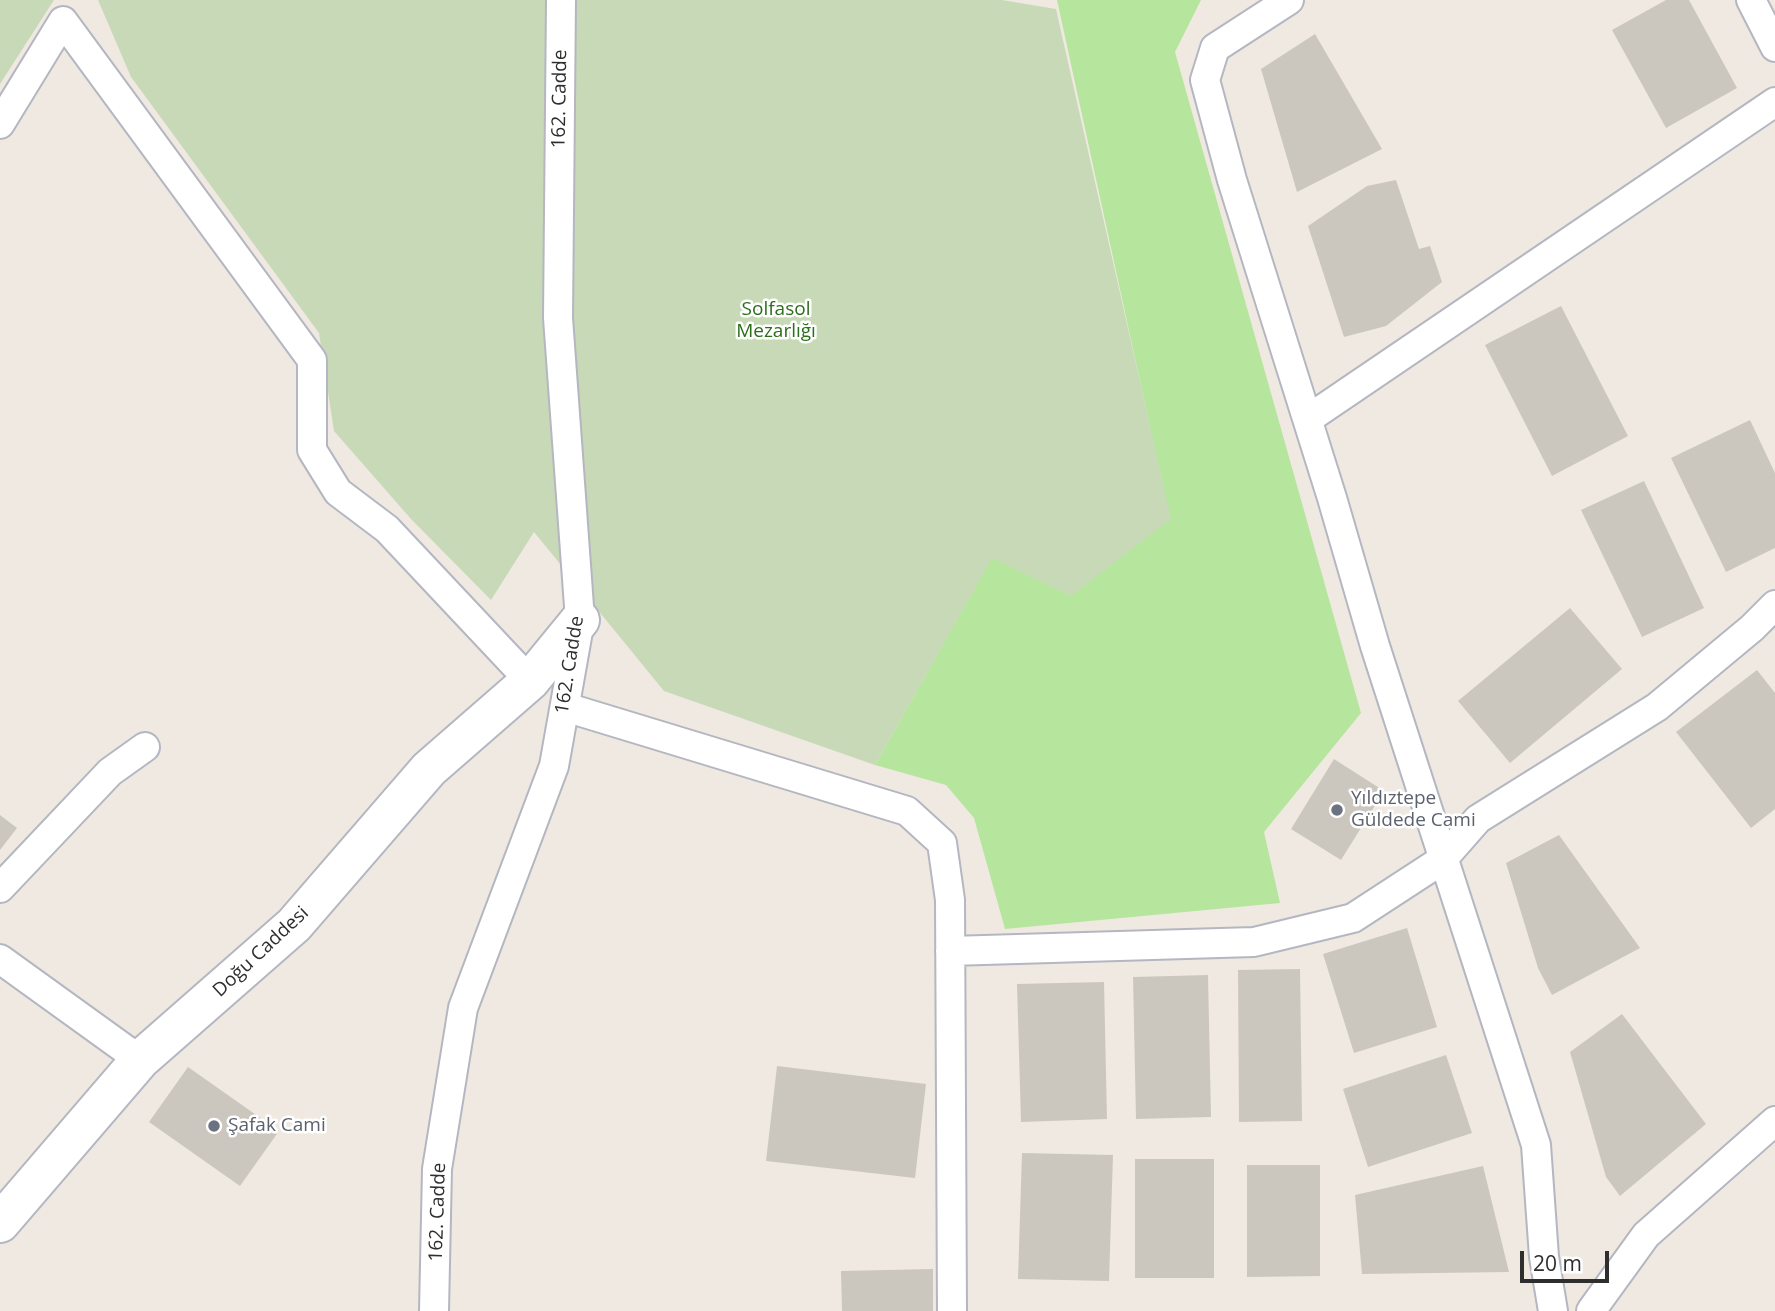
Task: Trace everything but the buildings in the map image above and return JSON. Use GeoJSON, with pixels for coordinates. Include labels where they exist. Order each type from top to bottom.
{"type":"FeatureCollection","features":[{"type":"Feature","properties":{"kind":"street","name":"162. Cadde"},"geometry":{"type":"LineString","coordinates":[[434,1311],[438,1169],[463,1008],[554,766],[580,620],[558,317],[561,0]]}},
{"type":"Feature","properties":{"kind":"street"},"geometry":{"type":"LineString","coordinates":[[1289,0],[1216,48],[1205,80],[1232,180],[1308,419],[1441,860],[1536,1145],[1544,1257],[1553,1311]]}},
{"type":"Feature","properties":{"kind":"street"},"geometry":{"type":"LineString","coordinates":[[1751,0],[1775,47]]}},
{"type":"Feature","properties":{"kind":"street"},"geometry":{"type":"LineString","coordinates":[[0,124],[63,21],[312,360],[312,450],[338,492],[387,529],[530,681]]}},
{"type":"Feature","properties":{"kind":"street"},"geometry":{"type":"LineString","coordinates":[[1308,419],[1775,102]]}},
{"type":"Feature","properties":{"kind":"street"},"geometry":{"type":"LineString","coordinates":[[950,951],[1254,942],[1353,918],[1441,860],[1478,819],[1657,707],[1752,628],[1775,605]]}},
{"type":"Feature","properties":{"kind":"street","name":"Doğu Caddesi"},"geometry":{"type":"LineString","coordinates":[[0,1223],[140,1060],[294,925],[429,769],[530,681],[580,620]]}},
{"type":"Feature","properties":{"kind":"street"},"geometry":{"type":"LineString","coordinates":[[565,707],[907,811],[942,843],[950,900],[952,1311]]}},
{"type":"Feature","properties":{"kind":"street"},"geometry":{"type":"LineString","coordinates":[[0,888],[110,772],[145,747]]}},
{"type":"Feature","properties":{"kind":"street"},"geometry":{"type":"LineString","coordinates":[[0,959],[140,1060]]}},
{"type":"Feature","properties":{"kind":"street"},"geometry":{"type":"LineString","coordinates":[[1591,1311],[1646,1235],[1775,1121]]}},
{"type":"Feature","properties":{"kind":"green space"},"geometry":{"type":"Polygon","coordinates":[[[0,0],[54,0],[0,84],[0,0]]]}},
{"type":"Feature","properties":{"kind":"green space","name":"Solfasol Mezarlığı"},"geometry":{"type":"Polygon","coordinates":[[[98,0],[1002,0],[1056,9],[1171,519],[1071,596],[992,558],[875,765],[664,691],[534,532],[491,600],[411,519],[334,431],[319,333],[131,77],[98,0]]]}},
{"type":"Feature","properties":{"kind":"green space"},"geometry":{"type":"Polygon","coordinates":[[[1057,0],[1201,0],[1175,52],[1361,713],[1264,832],[1280,903],[1005,929],[974,818],[946,785],[875,765],[992,557],[1170,519],[1057,0]]]}},
{"type":"Feature","properties":{"kind":"place","name":"Yıldıztepe Güldede Cami"},"geometry":{"type":"Point","coordinates":[1337,810]}},
{"type":"Feature","properties":{"kind":"place","name":"Şafak Cami"},"geometry":{"type":"Point","coordinates":[214,1126]}}]}
